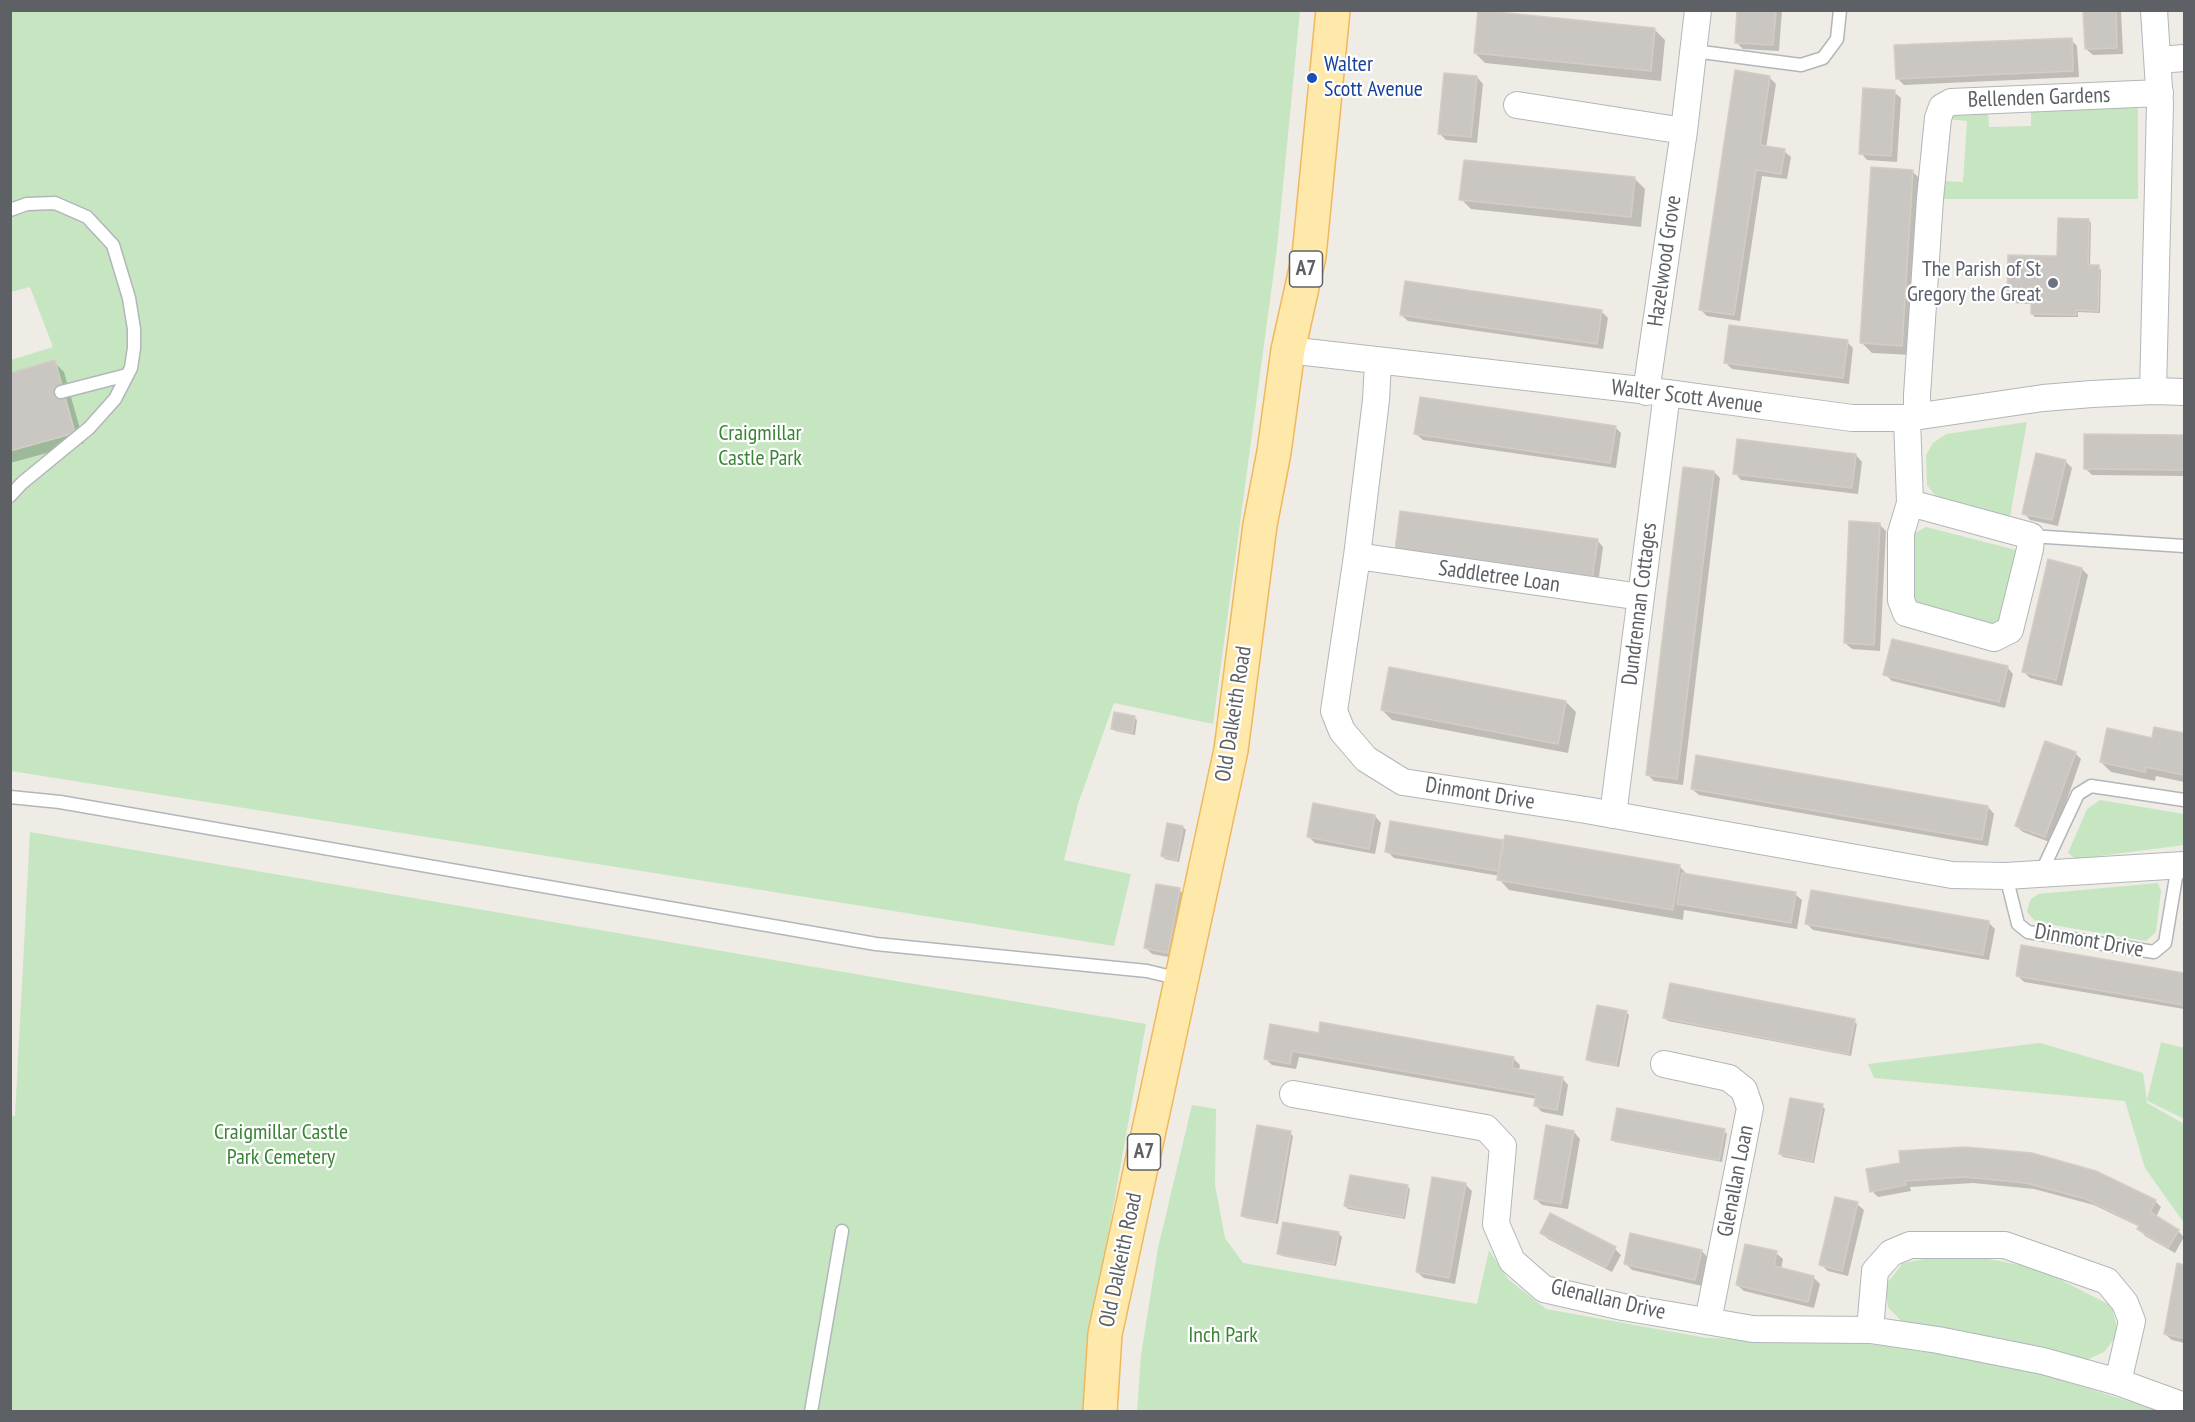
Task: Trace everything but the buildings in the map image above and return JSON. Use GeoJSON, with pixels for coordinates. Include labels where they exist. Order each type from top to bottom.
{"type":"FeatureCollection","features":[{"type":"Feature","properties":{"kind":"main road","name":"Old Dalkeith Road"},"geometry":{"type":"LineString","coordinates":[[1100,1412],[1106,1334],[1231,750],[1260,525],[1274,452],[1288,350],[1309,256],[1333,10]]}},
{"type":"Feature","properties":{"kind":"street","name":"Hazelwood Grove"},"geometry":{"type":"LineString","coordinates":[[1656,393],[1698,10]]}},
{"type":"Feature","properties":{"kind":"street"},"geometry":{"type":"LineString","coordinates":[[2152,391],[2160,93],[2154,10]]}},
{"type":"Feature","properties":{"kind":"street"},"geometry":{"type":"LineString","coordinates":[[2159,60],[2184,58]]}},
{"type":"Feature","properties":{"kind":"street","name":"Bellenden Gardens"},"geometry":{"type":"LineString","coordinates":[[1912,417],[1917,395],[1930,199],[1938,118],[1942,107],[1951,102],[2160,93]]}},
{"type":"Feature","properties":{"kind":"street"},"geometry":{"type":"LineString","coordinates":[[1517,105],[1684,131]]}},
{"type":"Feature","properties":{"kind":"street","name":"Walter Scott Avenue"},"geometry":{"type":"LineString","coordinates":[[1288,350],[1852,418],[1912,417],[2043,398],[2152,391],[2184,392]]}},
{"type":"Feature","properties":{"kind":"street","name":"Dinmont Drive"},"geometry":{"type":"LineString","coordinates":[[1378,362],[1376,400],[1357,556],[1334,711],[1342,732],[1366,759],[1402,783],[1613,815],[1952,875],[2006,876],[2181,865]]}},
{"type":"Feature","properties":{"kind":"street","name":"Dundrennan Cottages"},"geometry":{"type":"LineString","coordinates":[[1613,815],[1641,597],[1656,393]]}},
{"type":"Feature","properties":{"kind":"street"},"geometry":{"type":"LineString","coordinates":[[1910,503],[2031,536],[2030,549],[2010,630],[1994,638],[1906,613],[1901,600],[1901,533],[1910,503],[1912,417]]}},
{"type":"Feature","properties":{"kind":"street","name":"Saddletree Loan"},"geometry":{"type":"LineString","coordinates":[[1357,556],[1641,597]]}},
{"type":"Feature","properties":{"kind":"street","name":"Glenallan Loan"},"geometry":{"type":"LineString","coordinates":[[1664,1065],[1729,1078],[1744,1090],[1750,1108],[1708,1321]]}},
{"type":"Feature","properties":{"kind":"street","name":"Glenallan Drive"},"geometry":{"type":"LineString","coordinates":[[1293,1094],[1486,1128],[1503,1146],[1496,1224],[1512,1261],[1544,1288],[1623,1307],[1754,1329],[1870,1330],[1938,1340],[2043,1361],[2118,1382],[2184,1406]]}},
{"type":"Feature","properties":{"kind":"street"},"geometry":{"type":"LineString","coordinates":[[1870,1330],[1875,1271],[1891,1253],[1910,1245],[2005,1245],[2107,1281],[2125,1303],[2132,1321],[2118,1382]]}},
{"type":"Feature","properties":{"kind":"lane"},"geometry":{"type":"LineString","coordinates":[[1694,51],[1800,65],[1824,58],[1837,39],[1840,10]]}},
{"type":"Feature","properties":{"kind":"lane"},"geometry":{"type":"LineString","coordinates":[[10,210],[27,204],[55,203],[87,217],[113,244],[129,298],[134,329],[131,368],[115,399],[89,428],[22,483],[10,496]]}},
{"type":"Feature","properties":{"kind":"lane"},"geometry":{"type":"LineString","coordinates":[[61,392],[127,375]]}},
{"type":"Feature","properties":{"kind":"lane"},"geometry":{"type":"LineString","coordinates":[[2031,536],[2184,546]]}},
{"type":"Feature","properties":{"kind":"lane"},"geometry":{"type":"LineString","coordinates":[[2041,873],[2078,794],[2091,786],[2184,800]]}},
{"type":"Feature","properties":{"kind":"lane"},"geometry":{"type":"LineString","coordinates":[[10,797],[72,804],[876,944],[1147,971],[1181,979]]}},
{"type":"Feature","properties":{"kind":"lane","name":"Dinmont Drive"},"geometry":{"type":"LineString","coordinates":[[2006,876],[2018,924],[2028,932],[2154,952],[2165,943],[2181,865]]}},
{"type":"Feature","properties":{"kind":"lane"},"geometry":{"type":"LineString","coordinates":[[811,1412],[842,1231]]}},
{"type":"Feature","properties":{"kind":"green space","name":"Craigmillar Castle Park"},"geometry":{"type":"Polygon","coordinates":[[[10,11],[1300,11],[1277,248],[1213,724],[1114,703],[1078,804],[1064,860],[1131,874],[1114,946],[11,771],[11,360],[53,347],[30,287],[11,292],[10,11]]]}},
{"type":"Feature","properties":{"kind":"green space"},"geometry":{"type":"Polygon","coordinates":[[[2031,108],[2138,108],[2138,199],[1941,199],[1943,181],[1963,182],[1967,121],[1946,119],[1952,113],[1988,109],[1989,127],[2031,126],[2031,108]]]}},
{"type":"Feature","properties":{"kind":"green space"},"geometry":{"type":"Polygon","coordinates":[[[2027,422],[2009,522],[1937,498],[1927,485],[1926,455],[1933,443],[1946,434],[2027,422]]]}},
{"type":"Feature","properties":{"kind":"green space"},"geometry":{"type":"Polygon","coordinates":[[[1926,527],[2020,551],[2000,620],[1988,628],[1914,606],[1913,534],[1926,527]]]}},
{"type":"Feature","properties":{"kind":"green space"},"geometry":{"type":"Polygon","coordinates":[[[2100,800],[2184,814],[2184,845],[2076,859],[2068,853],[2087,809],[2100,800]]]}},
{"type":"Feature","properties":{"kind":"green space","name":"Craigmillar Castle Park Cemetery"},"geometry":{"type":"Polygon","coordinates":[[[30,832],[1146,1024],[1091,1330],[1085,1411],[11,1412],[10,1115],[15,1116],[30,832]]]}},
{"type":"Feature","properties":{"kind":"green space"},"geometry":{"type":"Polygon","coordinates":[[[2158,883],[2161,891],[2156,932],[2146,941],[2036,922],[2027,912],[2030,900],[2038,894],[2158,883]]]}},
{"type":"Feature","properties":{"kind":"green space"},"geometry":{"type":"Polygon","coordinates":[[[2161,1042],[2184,1048],[2184,1119],[2146,1100],[2147,1103],[2184,1124],[2184,1223],[2145,1168],[2125,1101],[1874,1078],[1868,1064],[2040,1043],[2143,1073],[2147,1100],[2161,1042]]]}},
{"type":"Feature","properties":{"kind":"green space","name":"Inch Park"},"geometry":{"type":"Polygon","coordinates":[[[1192,1105],[1216,1109],[1215,1185],[1225,1238],[1243,1263],[1477,1304],[1489,1250],[1508,1279],[1546,1309],[1707,1338],[1870,1344],[2010,1364],[2160,1411],[1137,1412],[1141,1355],[1158,1248],[1192,1105]]]}},
{"type":"Feature","properties":{"kind":"green space"},"geometry":{"type":"Polygon","coordinates":[[[1956,1253],[2037,1268],[2112,1306],[2118,1334],[2104,1352],[2084,1361],[1904,1324],[1888,1307],[1885,1286],[1903,1263],[1956,1253]]]}},
{"type":"Feature","properties":{"kind":"place","name":"Walter Scott Avenue"},"geometry":{"type":"Point","coordinates":[1312,78]}},
{"type":"Feature","properties":{"kind":"place","name":"The Parish of St Gregory the Great"},"geometry":{"type":"Point","coordinates":[2053,283]}}]}
